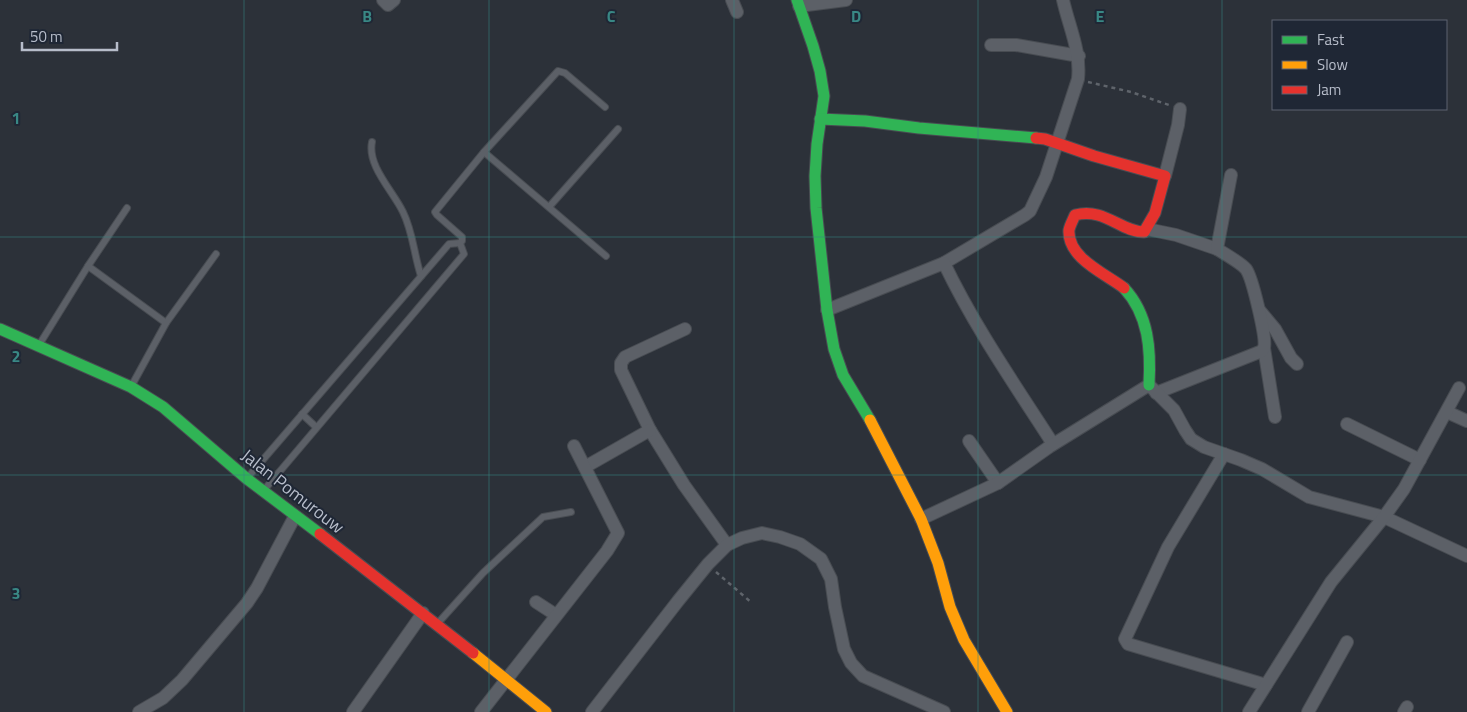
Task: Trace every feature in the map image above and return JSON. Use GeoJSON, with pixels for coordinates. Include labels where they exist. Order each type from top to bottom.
{"type":"FeatureCollection","features":[{"type":"Feature","properties":{"kind":"street"},"geometry":{"type":"LineString","coordinates":[[383,0],[388,5],[394,0]]}},
{"type":"Feature","properties":{"kind":"street"},"geometry":{"type":"LineString","coordinates":[[846,0],[798,3],[820,71],[824,96],[817,144],[815,184],[827,310],[834,349],[843,375],[875,429],[921,519],[938,563],[950,607],[964,640],[1007,712]]}},
{"type":"Feature","properties":{"kind":"street"},"geometry":{"type":"LineString","coordinates":[[827,310],[938,265],[1030,211],[1046,177],[1058,144],[1078,79],[1079,56],[1064,0]]}},
{"type":"Feature","properties":{"kind":"street"},"geometry":{"type":"LineString","coordinates":[[991,45],[1016,45],[1079,56]]}},
{"type":"Feature","properties":{"kind":"street"},"geometry":{"type":"LineString","coordinates":[[1180,109],[1165,176],[1156,208],[1147,229],[1144,232],[1138,232],[1107,218],[1085,213],[1075,215],[1068,227],[1069,243],[1073,248],[1093,266],[1124,288],[1138,307],[1148,333],[1153,389],[1174,410],[1191,439],[1204,447],[1262,469],[1310,497],[1384,517],[1467,556]]}},
{"type":"Feature","properties":{"kind":"street"},"geometry":{"type":"LineString","coordinates":[[820,119],[865,121],[919,128],[1010,134],[1045,139],[1094,156],[1165,176]]}},
{"type":"Feature","properties":{"kind":"street"},"geometry":{"type":"LineString","coordinates":[[1218,249],[1231,176]]}},
{"type":"Feature","properties":{"kind":"street"},"geometry":{"type":"LineString","coordinates":[[1147,229],[1176,235],[1218,249],[1246,270],[1259,309],[1264,332],[1264,348],[1275,417]]}},
{"type":"Feature","properties":{"kind":"street"},"geometry":{"type":"LineString","coordinates":[[938,265],[955,287],[1049,447]]}},
{"type":"Feature","properties":{"kind":"street"},"geometry":{"type":"LineString","coordinates":[[1259,309],[1275,329],[1296,364]]}},
{"type":"Feature","properties":{"kind":"street","name":"Jalan Pomurouw"},"geometry":{"type":"LineString","coordinates":[[0,328],[131,387],[163,407],[246,478],[423,613],[546,712]]}},
{"type":"Feature","properties":{"kind":"street"},"geometry":{"type":"LineString","coordinates":[[685,329],[625,357],[621,363],[621,370],[650,430],[684,485],[727,545]]}},
{"type":"Feature","properties":{"kind":"street"},"geometry":{"type":"LineString","coordinates":[[921,519],[998,483],[1049,447],[1153,389],[1262,351],[1264,348]]}},
{"type":"Feature","properties":{"kind":"street"},"geometry":{"type":"LineString","coordinates":[[1249,712],[1332,582],[1404,489],[1459,388]]}},
{"type":"Feature","properties":{"kind":"street"},"geometry":{"type":"LineString","coordinates":[[1447,412],[1467,421]]}},
{"type":"Feature","properties":{"kind":"street"},"geometry":{"type":"LineString","coordinates":[[1347,424],[1420,460]]}},
{"type":"Feature","properties":{"kind":"street"},"geometry":{"type":"LineString","coordinates":[[585,467],[650,430]]}},
{"type":"Feature","properties":{"kind":"street"},"geometry":{"type":"LineString","coordinates":[[969,441],[998,483]]}},
{"type":"Feature","properties":{"kind":"street"},"geometry":{"type":"LineString","coordinates":[[481,712],[614,542],[618,532],[574,446]]}},
{"type":"Feature","properties":{"kind":"street"},"geometry":{"type":"LineString","coordinates":[[1224,454],[1168,547],[1126,635],[1126,642],[1266,685]]}},
{"type":"Feature","properties":{"kind":"street"},"geometry":{"type":"LineString","coordinates":[[139,712],[162,698],[182,680],[246,603],[257,588],[295,516]]}},
{"type":"Feature","properties":{"kind":"street"},"geometry":{"type":"LineString","coordinates":[[592,712],[708,564],[727,545],[742,538],[762,533],[800,544],[822,559],[831,579],[844,649],[851,663],[863,676],[944,712]]}},
{"type":"Feature","properties":{"kind":"street"},"geometry":{"type":"LineString","coordinates":[[536,602],[556,616]]}},
{"type":"Feature","properties":{"kind":"street"},"geometry":{"type":"LineString","coordinates":[[354,712],[423,613]]}},
{"type":"Feature","properties":{"kind":"street"},"geometry":{"type":"LineString","coordinates":[[1308,712],[1347,642]]}},
{"type":"Feature","properties":{"kind":"lane"},"geometry":{"type":"LineString","coordinates":[[263,491],[464,254],[460,243],[462,237],[437,216],[435,212],[484,152],[558,72],[565,73],[605,107]]}},
{"type":"Feature","properties":{"kind":"lane"},"geometry":{"type":"LineString","coordinates":[[549,206],[618,129]]}},
{"type":"Feature","properties":{"kind":"lane"},"geometry":{"type":"LineString","coordinates":[[372,142],[373,161],[407,221],[421,276]]}},
{"type":"Feature","properties":{"kind":"lane"},"geometry":{"type":"LineString","coordinates":[[484,152],[606,256]]}},
{"type":"Feature","properties":{"kind":"lane"},"geometry":{"type":"LineString","coordinates":[[38,346],[127,208]]}},
{"type":"Feature","properties":{"kind":"lane"},"geometry":{"type":"LineString","coordinates":[[246,478],[449,244],[460,243]]}},
{"type":"Feature","properties":{"kind":"lane"},"geometry":{"type":"LineString","coordinates":[[131,387],[166,323],[216,254]]}},
{"type":"Feature","properties":{"kind":"lane"},"geometry":{"type":"LineString","coordinates":[[88,266],[166,323]]}},
{"type":"Feature","properties":{"kind":"lane"},"geometry":{"type":"LineString","coordinates":[[302,414],[316,427]]}},
{"type":"Feature","properties":{"kind":"lane"},"geometry":{"type":"LineString","coordinates":[[436,625],[483,573],[543,516],[571,512]]}},
{"type":"Feature","properties":{"kind":"path"},"geometry":{"type":"LineString","coordinates":[[1078,79],[1131,92],[1180,109]]}},
{"type":"Feature","properties":{"kind":"path"},"geometry":{"type":"LineString","coordinates":[[708,564],[752,603]]}},
{"type":"Feature","properties":{"kind":"traffic: fast"},"geometry":{"type":"LineString","coordinates":[[797,0],[813,46],[824,96],[817,144],[815,176],[816,208],[827,310],[834,349],[843,375],[870,420]]}},
{"type":"Feature","properties":{"kind":"traffic: fast"},"geometry":{"type":"LineString","coordinates":[[820,119],[865,121],[919,128],[1036,138]]}},
{"type":"Feature","properties":{"kind":"traffic: fast"},"geometry":{"type":"LineString","coordinates":[[1124,288],[1139,310],[1147,334],[1149,346],[1149,385]]}},
{"type":"Feature","properties":{"kind":"traffic: fast"},"geometry":{"type":"LineString","coordinates":[[0,329],[131,387],[163,407],[246,478],[320,534]]}},
{"type":"Feature","properties":{"kind":"traffic: slow"},"geometry":{"type":"LineString","coordinates":[[870,420],[921,519],[938,563],[950,607],[964,640],[1007,712]]}},
{"type":"Feature","properties":{"kind":"traffic: slow"},"geometry":{"type":"LineString","coordinates":[[473,653],[546,712]]}},
{"type":"Feature","properties":{"kind":"traffic: jam"},"geometry":{"type":"LineString","coordinates":[[1036,138],[1045,139],[1094,156],[1165,176],[1155,213],[1144,232],[1136,231],[1095,214],[1085,213],[1075,215],[1070,226],[1070,240],[1074,249],[1089,264],[1124,288]]}},
{"type":"Feature","properties":{"kind":"traffic: jam"},"geometry":{"type":"LineString","coordinates":[[320,534],[473,653]]}}]}
